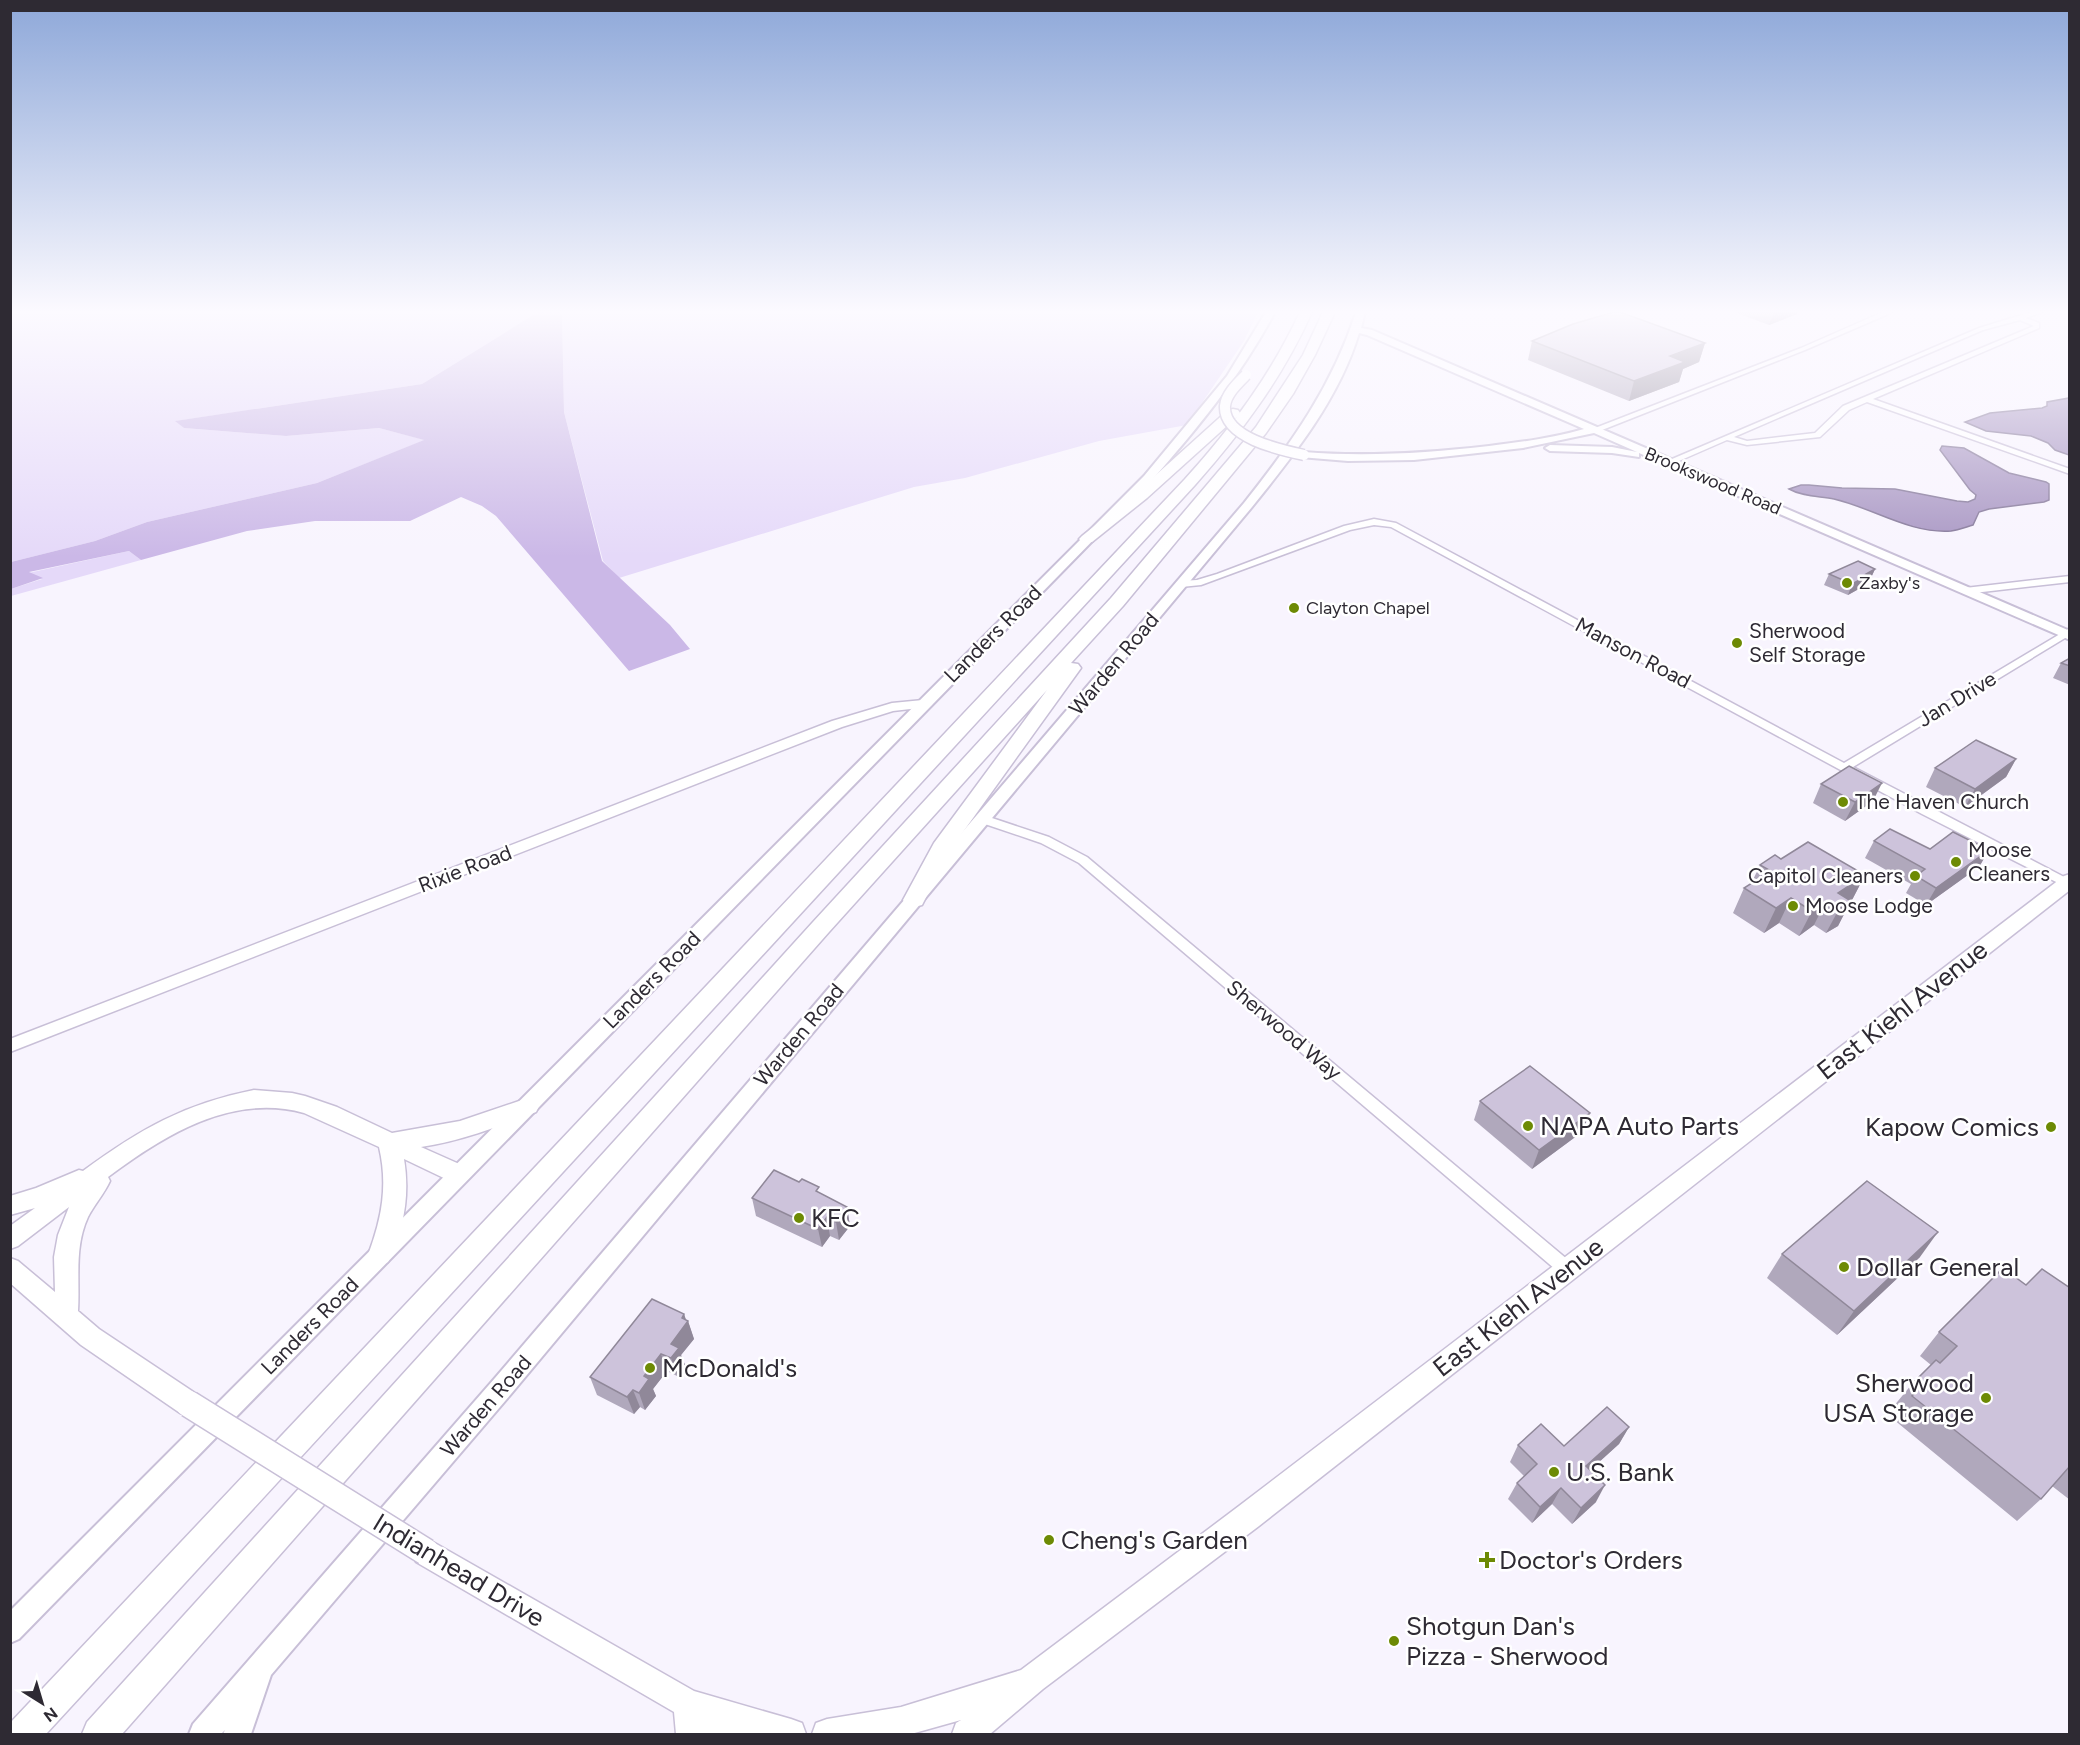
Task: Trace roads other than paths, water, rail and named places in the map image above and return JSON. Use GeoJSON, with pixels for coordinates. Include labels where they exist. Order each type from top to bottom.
{"type":"FeatureCollection","features":[{"type":"Feature","properties":{"kind":"highway"},"geometry":{"type":"LineString","coordinates":[[99,1734],[813,936],[1117,602],[1247,450],[1287,393]]}},
{"type":"Feature","properties":{"kind":"highway"},"geometry":{"type":"LineString","coordinates":[[1087,539],[1142,495],[1241,405],[1261,394]]}},
{"type":"Feature","properties":{"kind":"highway"},"geometry":{"type":"LineString","coordinates":[[23,1734],[1127,551],[1216,453],[1261,394]]}},
{"type":"Feature","properties":{"kind":"highway"},"geometry":{"type":"LineString","coordinates":[[914,900],[941,848],[1031,727],[1117,602]]}},
{"type":"Feature","properties":{"kind":"main road","name":"Landers Road"},"geometry":{"type":"LineString","coordinates":[[10,1630],[922,704],[1148,478],[1198,423],[1220,393]]}},
{"type":"Feature","properties":{"kind":"main road"},"geometry":{"type":"LineString","coordinates":[[1230,393],[1224,408],[1230,423],[1262,444],[1305,455],[1367,460],[1552,441],[1594,430]]}},
{"type":"Feature","properties":{"kind":"main road","name":"Warden Road"},"geometry":{"type":"LineString","coordinates":[[203,1734],[510,1378],[1182,584],[1272,475],[1304,431],[1327,393]]}},
{"type":"Feature","properties":{"kind":"main road","name":"Brookswood Road"},"geometry":{"type":"LineString","coordinates":[[1510,393],[2068,634]]}},
{"type":"Feature","properties":{"kind":"main road"},"geometry":{"type":"LineString","coordinates":[[1521,445],[1612,450],[1642,456],[1690,472]]}},
{"type":"Feature","properties":{"kind":"main road","name":"East Kiehl Avenue"},"geometry":{"type":"LineString","coordinates":[[967,1734],[1033,1680],[2068,883]]}},
{"type":"Feature","properties":{"kind":"main road"},"geometry":{"type":"LineString","coordinates":[[10,1239],[166,1126],[196,1113],[236,1101],[262,1099],[293,1101],[321,1110],[458,1174]]}},
{"type":"Feature","properties":{"kind":"main road"},"geometry":{"type":"LineString","coordinates":[[389,1142],[448,1134],[483,1124],[528,1106]]}},
{"type":"Feature","properties":{"kind":"main road"},"geometry":{"type":"LineString","coordinates":[[380,1255],[392,1224],[397,1194],[396,1166],[389,1142]]}},
{"type":"Feature","properties":{"kind":"main road"},"geometry":{"type":"LineString","coordinates":[[10,1206],[42,1196],[113,1163]]}},
{"type":"Feature","properties":{"kind":"main road"},"geometry":{"type":"LineString","coordinates":[[65,1317],[68,1278],[66,1257],[70,1235],[78,1213],[90,1191],[113,1163]]}},
{"type":"Feature","properties":{"kind":"main road","name":"Indianhead Drive"},"geometry":{"type":"LineString","coordinates":[[10,1268],[65,1317],[189,1404],[426,1552],[688,1704],[730,1734]]}},
{"type":"Feature","properties":{"kind":"main road"},"geometry":{"type":"LineString","coordinates":[[237,1734],[261,1666]]}},
{"type":"Feature","properties":{"kind":"main road"},"geometry":{"type":"LineString","coordinates":[[827,1734],[866,1731],[931,1716],[1033,1680]]}},
{"type":"Feature","properties":{"kind":"main road"},"geometry":{"type":"LineString","coordinates":[[691,1734],[688,1704],[791,1734]]}},
{"type":"Feature","properties":{"kind":"street"},"geometry":{"type":"LineString","coordinates":[[1594,430],[1688,393]]}},
{"type":"Feature","properties":{"kind":"street"},"geometry":{"type":"LineString","coordinates":[[1669,462],[1831,393]]}},
{"type":"Feature","properties":{"kind":"street"},"geometry":{"type":"LineString","coordinates":[[1727,438],[1747,443],[1817,435],[1846,408],[1879,393]]}},
{"type":"Feature","properties":{"kind":"street"},"geometry":{"type":"LineString","coordinates":[[1866,399],[2070,472]]}},
{"type":"Feature","properties":{"kind":"street","name":"Manson Road"},"geometry":{"type":"LineString","coordinates":[[1182,584],[1198,583],[1220,576],[1347,528],[1365,523],[1393,525],[1845,767],[2068,883]]}},
{"type":"Feature","properties":{"kind":"street"},"geometry":{"type":"LineString","coordinates":[[1965,591],[2070,579]]}},
{"type":"Feature","properties":{"kind":"street","name":"Jan Drive"},"geometry":{"type":"LineString","coordinates":[[1845,767],[2068,634]]}},
{"type":"Feature","properties":{"kind":"street","name":"Rixie Road"},"geometry":{"type":"LineString","coordinates":[[10,1046],[837,724],[892,707],[922,704]]}},
{"type":"Feature","properties":{"kind":"street","name":"Sherwood Way"},"geometry":{"type":"LineString","coordinates":[[983,819],[1045,840],[1083,860],[1568,1270]]}},
{"type":"Feature","properties":{"kind":"place","name":"Zaxby's"},"geometry":{"type":"Point","coordinates":[1847,583]}},
{"type":"Feature","properties":{"kind":"place","name":"Clayton Chapel"},"geometry":{"type":"Point","coordinates":[1294,608]}},
{"type":"Feature","properties":{"kind":"place","name":"Sherwood Self Storage"},"geometry":{"type":"Point","coordinates":[1737,643]}},
{"type":"Feature","properties":{"kind":"place","name":"The Haven Church"},"geometry":{"type":"Point","coordinates":[1843,802]}},
{"type":"Feature","properties":{"kind":"place","name":"Moose Cleaners"},"geometry":{"type":"Point","coordinates":[1956,862]}},
{"type":"Feature","properties":{"kind":"place","name":"Capitol Cleaners"},"geometry":{"type":"Point","coordinates":[1915,876]}},
{"type":"Feature","properties":{"kind":"place","name":"Moose Lodge"},"geometry":{"type":"Point","coordinates":[1793,906]}},
{"type":"Feature","properties":{"kind":"place","name":"NAPA Auto Parts"},"geometry":{"type":"Point","coordinates":[1528,1126]}},
{"type":"Feature","properties":{"kind":"place","name":"Kapow Comics"},"geometry":{"type":"Point","coordinates":[2051,1127]}},
{"type":"Feature","properties":{"kind":"place","name":"KFC"},"geometry":{"type":"Point","coordinates":[799,1218]}},
{"type":"Feature","properties":{"kind":"place","name":"Dollar General"},"geometry":{"type":"Point","coordinates":[1844,1267]}},
{"type":"Feature","properties":{"kind":"place","name":"McDonald's"},"geometry":{"type":"Point","coordinates":[650,1368]}},
{"type":"Feature","properties":{"kind":"place","name":"Sherwood USA Storage"},"geometry":{"type":"Point","coordinates":[1986,1398]}},
{"type":"Feature","properties":{"kind":"place","name":"U.S. Bank"},"geometry":{"type":"Point","coordinates":[1554,1472]}},
{"type":"Feature","properties":{"kind":"place","name":"Cheng's Garden"},"geometry":{"type":"Point","coordinates":[1049,1540]}},
{"type":"Feature","properties":{"kind":"place","name":"Doctor's Orders"},"geometry":{"type":"Point","coordinates":[1487,1560]}},
{"type":"Feature","properties":{"kind":"place","name":"Shotgun Dan's Pizza - Sherwood"},"geometry":{"type":"Point","coordinates":[1394,1641]}}]}
